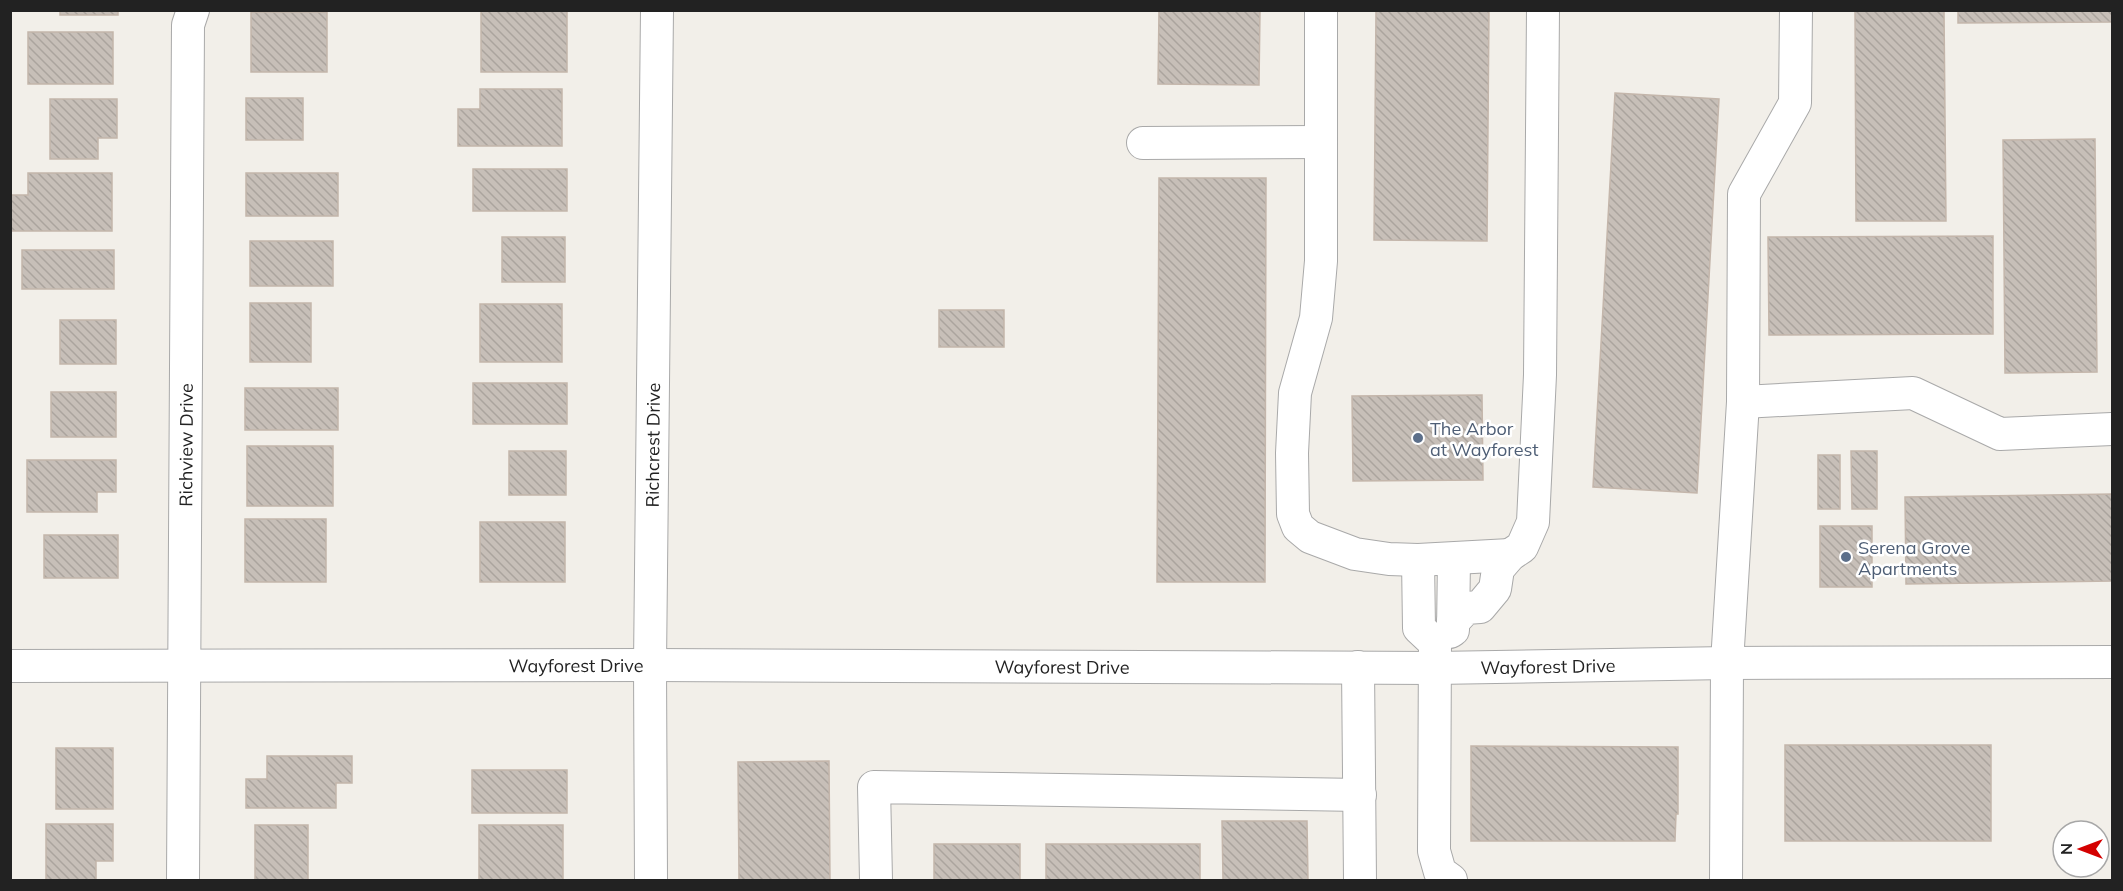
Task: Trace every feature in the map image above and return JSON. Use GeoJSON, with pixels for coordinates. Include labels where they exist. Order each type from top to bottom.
{"type":"FeatureCollection","features":[{"type":"Feature","properties":{"kind":"street","name":"Richview Drive"},"geometry":{"type":"LineString","coordinates":[[183,880],[188,26],[193,10]]}},
{"type":"Feature","properties":{"kind":"street","name":"Richcrest Drive"},"geometry":{"type":"LineString","coordinates":[[651,880],[650,664],[657,10]]}},
{"type":"Feature","properties":{"kind":"street"},"geometry":{"type":"LineString","coordinates":[[1321,10],[1321,261],[1316,318],[1295,393],[1292,434],[1293,514],[1298,527],[1310,537],[1355,554],[1389,559],[1504,562]]}},
{"type":"Feature","properties":{"kind":"street"},"geometry":{"type":"LineString","coordinates":[[1447,635],[1480,607],[1495,589],[1504,562],[1522,547],[1533,522],[1540,375],[1543,10]]}},
{"type":"Feature","properties":{"kind":"street"},"geometry":{"type":"LineString","coordinates":[[1726,880],[1727,663],[1743,402],[1744,194],[1795,103],[1796,10]]}},
{"type":"Feature","properties":{"kind":"street"},"geometry":{"type":"LineString","coordinates":[[1143,142],[1321,142]]}},
{"type":"Feature","properties":{"kind":"street"},"geometry":{"type":"LineString","coordinates":[[1743,402],[1913,393],[2000,434],[2112,429]]}},
{"type":"Feature","properties":{"kind":"street"},"geometry":{"type":"LineString","coordinates":[[1450,880],[1440,872],[1434,851],[1454,559]]}},
{"type":"Feature","properties":{"kind":"street"},"geometry":{"type":"LineString","coordinates":[[1418,560],[1419,628],[1447,635]]}},
{"type":"Feature","properties":{"kind":"street","name":"Wayforest Drive"},"geometry":{"type":"LineString","coordinates":[[10,666],[650,664],[1358,667],[1447,635],[1727,663],[2112,662]]}},
{"type":"Feature","properties":{"kind":"street"},"geometry":{"type":"LineString","coordinates":[[1358,667],[1360,880]]}},
{"type":"Feature","properties":{"kind":"street"},"geometry":{"type":"LineString","coordinates":[[876,880],[874,788],[1360,795]]}},
{"type":"Feature","properties":{"kind":"building"},"geometry":{"type":"Polygon","coordinates":[[[60,10],[118,10],[118,15],[60,15],[60,10]]]}},
{"type":"Feature","properties":{"kind":"building"},"geometry":{"type":"Polygon","coordinates":[[[1159,10],[1260,10],[1259,85],[1158,84],[1159,10]]]}},
{"type":"Feature","properties":{"kind":"building"},"geometry":{"type":"Polygon","coordinates":[[[1376,10],[1489,10],[1487,241],[1374,240],[1376,10]]]}},
{"type":"Feature","properties":{"kind":"building"},"geometry":{"type":"Polygon","coordinates":[[[1855,10],[1944,10],[1946,221],[1856,221],[1855,10]]]}},
{"type":"Feature","properties":{"kind":"building"},"geometry":{"type":"Polygon","coordinates":[[[1958,10],[2112,10],[2112,22],[1958,23],[1958,10]]]}},
{"type":"Feature","properties":{"kind":"building"},"geometry":{"type":"Polygon","coordinates":[[[481,11],[567,11],[567,72],[481,72],[481,11]]]}},
{"type":"Feature","properties":{"kind":"building"},"geometry":{"type":"Polygon","coordinates":[[[251,12],[327,12],[327,72],[251,72],[251,12]]]}},
{"type":"Feature","properties":{"kind":"building"},"geometry":{"type":"Polygon","coordinates":[[[28,32],[113,32],[113,84],[28,84],[28,32]]]}},
{"type":"Feature","properties":{"kind":"building"},"geometry":{"type":"Polygon","coordinates":[[[480,89],[562,89],[562,146],[458,146],[458,109],[480,109],[480,89]]]}},
{"type":"Feature","properties":{"kind":"building"},"geometry":{"type":"Polygon","coordinates":[[[1615,93],[1719,99],[1697,493],[1593,487],[1615,93]]]}},
{"type":"Feature","properties":{"kind":"building"},"geometry":{"type":"Polygon","coordinates":[[[246,98],[303,98],[303,140],[246,140],[246,98]]]}},
{"type":"Feature","properties":{"kind":"building"},"geometry":{"type":"Polygon","coordinates":[[[50,99],[117,99],[117,138],[98,138],[98,159],[50,159],[50,99]]]}},
{"type":"Feature","properties":{"kind":"building"},"geometry":{"type":"Polygon","coordinates":[[[2095,139],[2097,372],[2005,373],[2003,140],[2095,139]]]}},
{"type":"Feature","properties":{"kind":"building"},"geometry":{"type":"Polygon","coordinates":[[[473,169],[567,169],[567,211],[473,211],[473,169]]]}},
{"type":"Feature","properties":{"kind":"building"},"geometry":{"type":"Polygon","coordinates":[[[28,173],[112,173],[112,231],[11,231],[11,195],[28,195],[28,173]]]}},
{"type":"Feature","properties":{"kind":"building"},"geometry":{"type":"Polygon","coordinates":[[[246,173],[338,173],[338,216],[246,216],[246,173]]]}},
{"type":"Feature","properties":{"kind":"building"},"geometry":{"type":"Polygon","coordinates":[[[1159,178],[1266,178],[1265,582],[1157,582],[1159,178]]]}},
{"type":"Feature","properties":{"kind":"building"},"geometry":{"type":"Polygon","coordinates":[[[1993,236],[1993,334],[1769,335],[1768,237],[1993,236]]]}},
{"type":"Feature","properties":{"kind":"building"},"geometry":{"type":"Polygon","coordinates":[[[502,237],[565,237],[565,282],[502,282],[502,237]]]}},
{"type":"Feature","properties":{"kind":"building"},"geometry":{"type":"Polygon","coordinates":[[[250,241],[333,241],[333,286],[250,286],[250,241]]]}},
{"type":"Feature","properties":{"kind":"building"},"geometry":{"type":"Polygon","coordinates":[[[22,250],[114,250],[114,289],[22,289],[22,250]]]}},
{"type":"Feature","properties":{"kind":"building"},"geometry":{"type":"Polygon","coordinates":[[[250,303],[311,303],[311,362],[250,362],[250,303]]]}},
{"type":"Feature","properties":{"kind":"building"},"geometry":{"type":"Polygon","coordinates":[[[480,304],[562,304],[562,362],[480,362],[480,304]]]}},
{"type":"Feature","properties":{"kind":"building"},"geometry":{"type":"Polygon","coordinates":[[[939,310],[1004,310],[1004,347],[939,347],[939,310]]]}},
{"type":"Feature","properties":{"kind":"building"},"geometry":{"type":"Polygon","coordinates":[[[60,320],[116,320],[116,364],[60,364],[60,320]]]}},
{"type":"Feature","properties":{"kind":"building"},"geometry":{"type":"Polygon","coordinates":[[[473,383],[567,383],[567,424],[473,424],[473,383]]]}},
{"type":"Feature","properties":{"kind":"building"},"geometry":{"type":"Polygon","coordinates":[[[245,388],[338,388],[338,430],[245,430],[245,388]]]}},
{"type":"Feature","properties":{"kind":"building"},"geometry":{"type":"Polygon","coordinates":[[[51,392],[116,392],[116,437],[51,437],[51,392]]]}},
{"type":"Feature","properties":{"kind":"building","name":"The Arbor at Wayforest"},"geometry":{"type":"Polygon","coordinates":[[[1482,395],[1483,480],[1353,481],[1352,396],[1482,395]]]}},
{"type":"Feature","properties":{"kind":"building"},"geometry":{"type":"Polygon","coordinates":[[[247,446],[333,446],[333,506],[247,506],[247,446]]]}},
{"type":"Feature","properties":{"kind":"building"},"geometry":{"type":"Polygon","coordinates":[[[509,451],[566,451],[566,495],[509,495],[509,451]]]}},
{"type":"Feature","properties":{"kind":"building"},"geometry":{"type":"Polygon","coordinates":[[[1851,451],[1877,451],[1877,509],[1852,509],[1851,451]]]}},
{"type":"Feature","properties":{"kind":"building"},"geometry":{"type":"Polygon","coordinates":[[[1818,455],[1840,455],[1840,509],[1818,509],[1818,455]]]}},
{"type":"Feature","properties":{"kind":"building"},"geometry":{"type":"Polygon","coordinates":[[[27,460],[116,460],[116,492],[97,492],[97,512],[27,512],[27,460]]]}},
{"type":"Feature","properties":{"kind":"building"},"geometry":{"type":"Polygon","coordinates":[[[2112,494],[2112,581],[1906,584],[1905,497],[2112,494]]]}},
{"type":"Feature","properties":{"kind":"building"},"geometry":{"type":"Polygon","coordinates":[[[245,519],[326,519],[326,582],[245,582],[245,519]]]}},
{"type":"Feature","properties":{"kind":"building"},"geometry":{"type":"Polygon","coordinates":[[[480,522],[565,522],[565,582],[480,582],[480,522]]]}},
{"type":"Feature","properties":{"kind":"building","name":"Serena Grove Apartments"},"geometry":{"type":"Polygon","coordinates":[[[1820,526],[1872,526],[1872,587],[1820,587],[1820,526]]]}},
{"type":"Feature","properties":{"kind":"building"},"geometry":{"type":"Polygon","coordinates":[[[44,535],[118,535],[118,578],[44,578],[44,535]]]}},
{"type":"Feature","properties":{"kind":"building"},"geometry":{"type":"Polygon","coordinates":[[[1785,745],[1991,745],[1991,841],[1785,841],[1785,745]]]}},
{"type":"Feature","properties":{"kind":"building"},"geometry":{"type":"Polygon","coordinates":[[[1471,746],[1678,747],[1678,814],[1676,814],[1675,841],[1471,841],[1471,746]]]}},
{"type":"Feature","properties":{"kind":"building"},"geometry":{"type":"Polygon","coordinates":[[[56,748],[113,748],[113,809],[56,809],[56,748]]]}},
{"type":"Feature","properties":{"kind":"building"},"geometry":{"type":"Polygon","coordinates":[[[267,756],[352,756],[352,783],[336,783],[336,808],[246,808],[246,779],[267,779],[267,756]]]}},
{"type":"Feature","properties":{"kind":"building"},"geometry":{"type":"Polygon","coordinates":[[[829,761],[830,880],[739,880],[738,762],[829,761]]]}},
{"type":"Feature","properties":{"kind":"building"},"geometry":{"type":"Polygon","coordinates":[[[472,770],[567,770],[567,813],[472,813],[472,770]]]}},
{"type":"Feature","properties":{"kind":"building"},"geometry":{"type":"Polygon","coordinates":[[[1222,821],[1307,821],[1308,880],[1223,880],[1222,821]]]}},
{"type":"Feature","properties":{"kind":"building"},"geometry":{"type":"Polygon","coordinates":[[[46,824],[113,824],[113,861],[96,861],[96,880],[46,880],[46,824]]]}},
{"type":"Feature","properties":{"kind":"building"},"geometry":{"type":"Polygon","coordinates":[[[255,825],[308,825],[308,880],[255,880],[255,825]]]}},
{"type":"Feature","properties":{"kind":"building"},"geometry":{"type":"Polygon","coordinates":[[[479,825],[563,825],[563,880],[479,880],[479,825]]]}},
{"type":"Feature","properties":{"kind":"building"},"geometry":{"type":"Polygon","coordinates":[[[934,844],[1020,844],[1020,880],[934,880],[934,844]]]}},
{"type":"Feature","properties":{"kind":"building"},"geometry":{"type":"Polygon","coordinates":[[[1046,844],[1200,844],[1200,880],[1046,880],[1046,844]]]}},
{"type":"Feature","properties":{"kind":"place","name":"The Arbor at Wayforest"},"geometry":{"type":"Point","coordinates":[1418,438]}},
{"type":"Feature","properties":{"kind":"place","name":"Serena Grove Apartments"},"geometry":{"type":"Point","coordinates":[1846,557]}}]}
